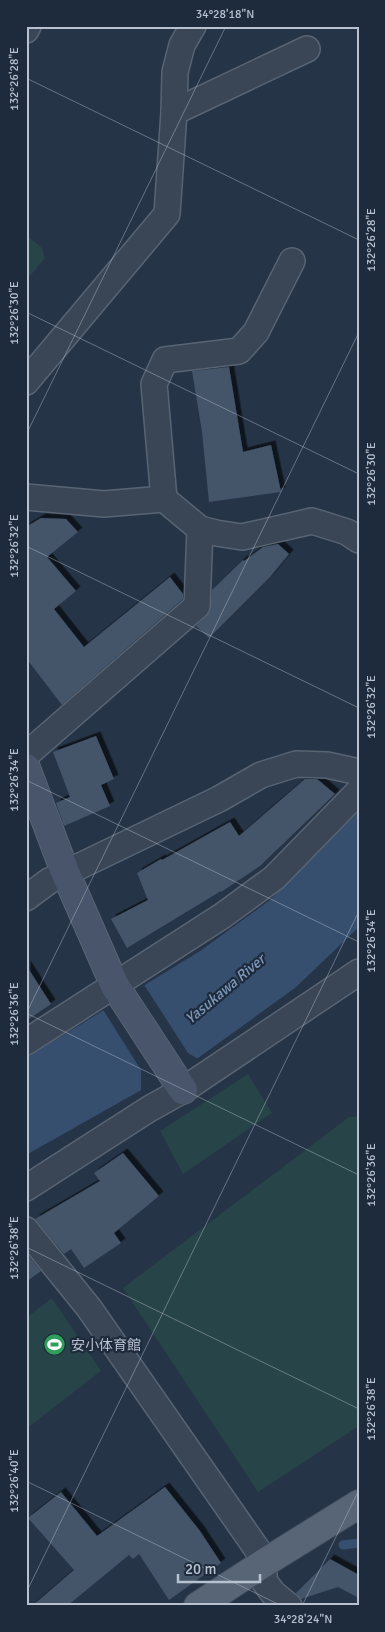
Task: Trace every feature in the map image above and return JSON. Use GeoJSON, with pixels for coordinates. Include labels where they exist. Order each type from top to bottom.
{"type":"FeatureCollection","features":[{"type":"Feature","properties":{"kind":"main road"},"geometry":{"type":"LineString","coordinates":[[198,1606],[359,1504]]}},
{"type":"Feature","properties":{"kind":"street"},"geometry":{"type":"LineString","coordinates":[[26,30],[28,26]]}},
{"type":"Feature","properties":{"kind":"street"},"geometry":{"type":"LineString","coordinates":[[26,382],[167,214],[175,72],[182,45],[193,26]]}},
{"type":"Feature","properties":{"kind":"street"},"geometry":{"type":"LineString","coordinates":[[174,112],[307,49]]}},
{"type":"Feature","properties":{"kind":"street"},"geometry":{"type":"LineString","coordinates":[[164,499],[154,384],[165,360],[239,351],[256,332],[292,261]]}},
{"type":"Feature","properties":{"kind":"street"},"geometry":{"type":"LineString","coordinates":[[26,497],[104,504],[164,499],[200,529],[242,537],[312,521],[355,530]]}},
{"type":"Feature","properties":{"kind":"street"},"geometry":{"type":"LineString","coordinates":[[26,755],[197,606],[200,529]]}},
{"type":"Feature","properties":{"kind":"street"},"geometry":{"type":"LineString","coordinates":[[26,898],[49,880],[219,799],[261,774],[296,764],[327,765],[359,772]]}},
{"type":"Feature","properties":{"kind":"street"},"geometry":{"type":"LineString","coordinates":[[26,768],[66,872],[115,986],[177,1081]]}},
{"type":"Feature","properties":{"kind":"street"},"geometry":{"type":"LineString","coordinates":[[26,1042],[222,916],[274,878],[359,791]]}},
{"type":"Feature","properties":{"kind":"street"},"geometry":{"type":"LineString","coordinates":[[26,1188],[148,1109],[177,1081],[359,972]]}},
{"type":"Feature","properties":{"kind":"street"},"geometry":{"type":"LineString","coordinates":[[26,1230],[89,1308],[257,1549],[264,1563],[264,1581],[273,1593],[289,1606]]}},
{"type":"Feature","properties":{"kind":"green space"},"geometry":{"type":"Polygon","coordinates":[[[26,235],[42,248],[45,258],[26,281],[26,235]]]}},
{"type":"Feature","properties":{"kind":"green space"},"geometry":{"type":"Polygon","coordinates":[[[248,1074],[272,1113],[183,1174],[160,1131],[248,1074]]]}},
{"type":"Feature","properties":{"kind":"green space"},"geometry":{"type":"Polygon","coordinates":[[[349,1117],[359,1117],[359,1426],[258,1492],[123,1288],[349,1117]]]}},
{"type":"Feature","properties":{"kind":"green space","name":"安小体育館"},"geometry":{"type":"Polygon","coordinates":[[[52,1298],[101,1371],[26,1429],[26,1318],[52,1298]]]}},
{"type":"Feature","properties":{"kind":"water","name":"Yasukawa River"},"geometry":{"type":"Polygon","coordinates":[[[359,811],[359,927],[295,988],[198,1058],[26,1155],[26,1058],[200,951],[270,900],[359,811]]]}},
{"type":"Feature","properties":{"kind":"pier"},"geometry":{"type":"Polygon","coordinates":[[[143,983],[188,1053],[200,1060],[141,1093],[141,1070],[102,1008],[143,983]]]}},
{"type":"Feature","properties":{"kind":"building"},"geometry":{"type":"Polygon","coordinates":[[[229,367],[243,452],[271,445],[281,492],[209,502],[202,432],[192,371],[229,367]]]}},
{"type":"Feature","properties":{"kind":"building"},"geometry":{"type":"Polygon","coordinates":[[[41,518],[66,519],[78,532],[47,557],[76,591],[54,609],[84,647],[170,577],[183,594],[183,599],[62,705],[26,658],[26,527],[41,518]]]}},
{"type":"Feature","properties":{"kind":"building"},"geometry":{"type":"Polygon","coordinates":[[[278,544],[289,554],[270,577],[209,638],[196,626],[210,612],[212,590],[243,560],[263,547],[278,544]]]}},
{"type":"Feature","properties":{"kind":"building"},"geometry":{"type":"Polygon","coordinates":[[[96,736],[114,779],[101,785],[110,806],[64,826],[56,803],[70,797],[53,752],[96,736]]]}},
{"type":"Feature","properties":{"kind":"building"},"geometry":{"type":"Polygon","coordinates":[[[305,779],[317,779],[335,794],[260,866],[221,892],[127,948],[111,919],[148,900],[137,873],[230,822],[239,836],[305,779]]]}},
{"type":"Feature","properties":{"kind":"building"},"geometry":{"type":"Polygon","coordinates":[[[26,965],[51,1004],[26,1021],[26,965]]]}},
{"type":"Feature","properties":{"kind":"building"},"geometry":{"type":"Polygon","coordinates":[[[123,1153],[159,1196],[114,1233],[121,1243],[84,1268],[71,1249],[64,1254],[35,1219],[100,1181],[94,1173],[123,1153]]]}},
{"type":"Feature","properties":{"kind":"building"},"geometry":{"type":"Polygon","coordinates":[[[26,1253],[41,1271],[26,1282],[26,1253]]]}},
{"type":"Feature","properties":{"kind":"building"},"geometry":{"type":"Polygon","coordinates":[[[165,1487],[200,1531],[221,1563],[169,1600],[139,1554],[133,1559],[129,1555],[67,1606],[32,1606],[74,1570],[28,1518],[61,1492],[97,1536],[165,1487]]]}},
{"type":"Feature","properties":{"kind":"building"},"geometry":{"type":"Polygon","coordinates":[[[330,1559],[359,1575],[359,1598],[338,1587],[301,1599],[296,1593],[330,1559]]]}},
{"type":"Feature","properties":{"kind":"waterway"},"geometry":{"type":"LineString","coordinates":[[343,1545],[359,1543]]}},
{"type":"Feature","properties":{"kind":"place","name":"安小体育館"},"geometry":{"type":"Point","coordinates":[55,1345]}}]}
